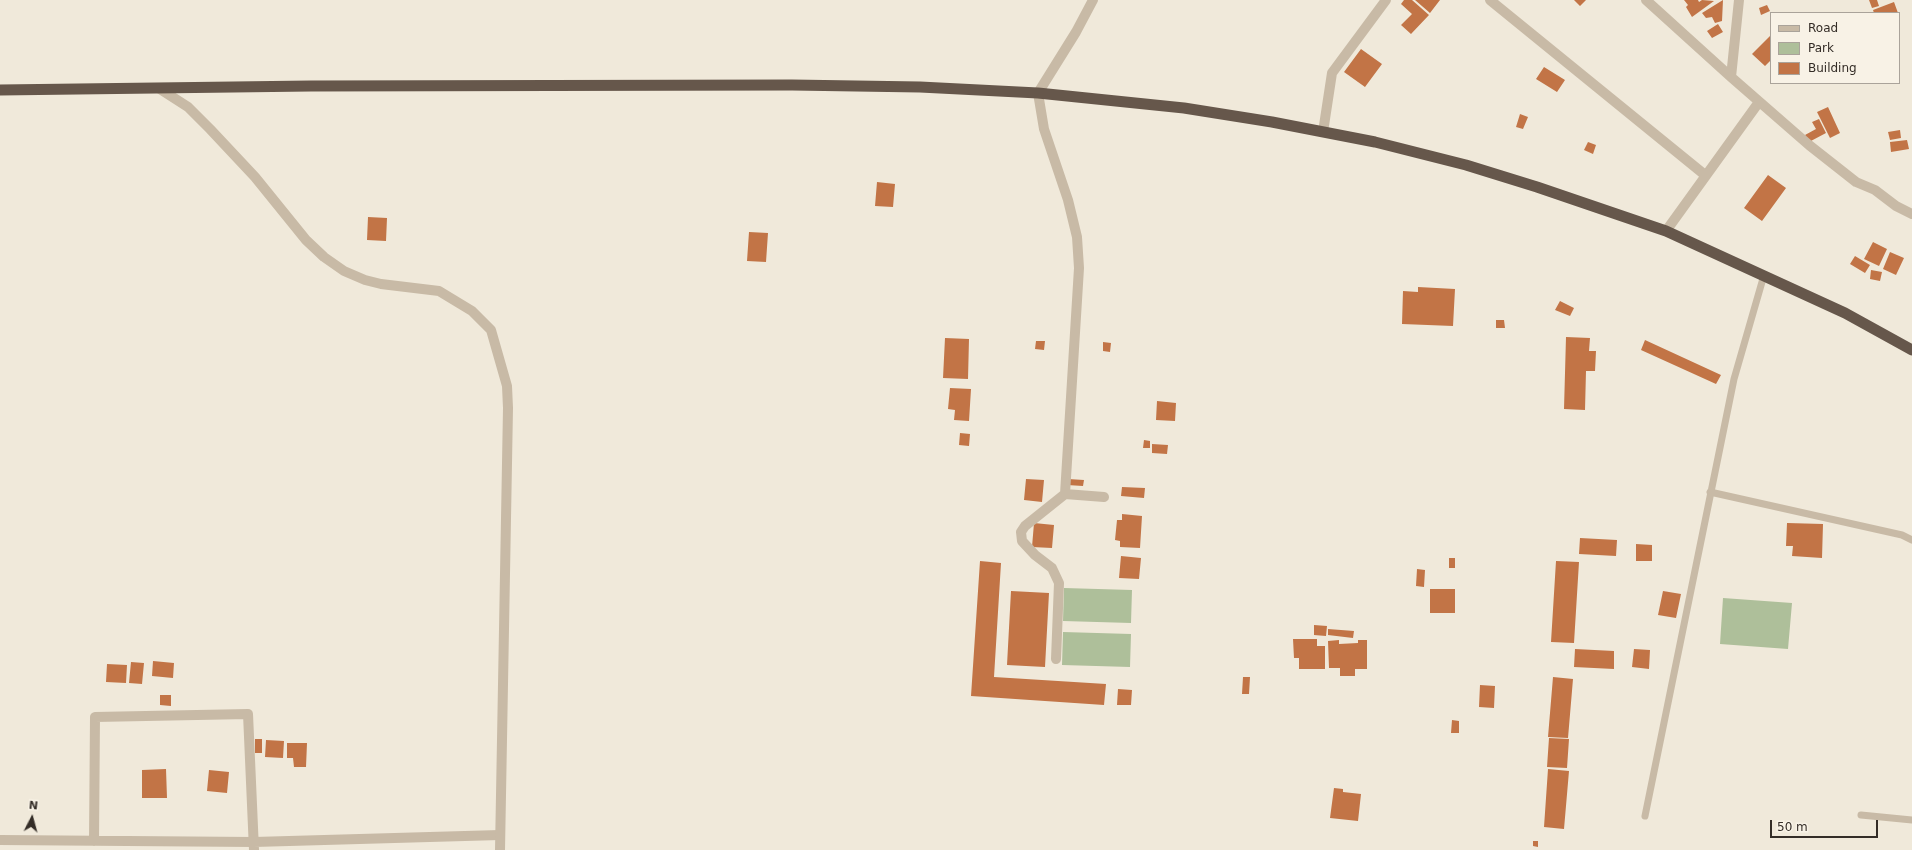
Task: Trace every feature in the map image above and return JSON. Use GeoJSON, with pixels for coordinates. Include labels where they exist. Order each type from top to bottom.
{"type":"FeatureCollection","features":[{"type":"Feature","properties":{"kind":"highway"},"geometry":{"type":"LineString","coordinates":[[0,90],[311,86],[792,85],[920,87],[1038,93],[1184,108],[1375,142],[1466,165],[1537,187],[1666,231],[1844,312],[1912,350]]}},
{"type":"Feature","properties":{"kind":"street"},"geometry":{"type":"LineString","coordinates":[[1065,494],[1079,268],[1077,237],[1066,194],[1044,129],[1038,93],[1076,32],[1093,0]]}},
{"type":"Feature","properties":{"kind":"street"},"geometry":{"type":"LineString","coordinates":[[1323,132],[1332,73],[1386,0]]}},
{"type":"Feature","properties":{"kind":"street"},"geometry":{"type":"LineString","coordinates":[[1490,0],[1705,175]]}},
{"type":"Feature","properties":{"kind":"street"},"geometry":{"type":"LineString","coordinates":[[1646,0],[1759,102],[1856,182],[1875,190],[1896,206],[1912,214]]}},
{"type":"Feature","properties":{"kind":"street"},"geometry":{"type":"LineString","coordinates":[[1731,77],[1739,0]]}},
{"type":"Feature","properties":{"kind":"street"},"geometry":{"type":"LineString","coordinates":[[160,89],[188,107],[210,129],[255,177],[306,240],[324,257],[344,271],[365,280],[381,284],[439,291],[472,310],[491,330],[507,386],[508,408],[500,850]]}},
{"type":"Feature","properties":{"kind":"street"},"geometry":{"type":"LineString","coordinates":[[1666,231],[1759,102]]}},
{"type":"Feature","properties":{"kind":"street"},"geometry":{"type":"LineString","coordinates":[[1056,659],[1059,583],[1052,568],[1035,555],[1022,541],[1021,532],[1025,526],[1065,494],[1104,497]]}},
{"type":"Feature","properties":{"kind":"street"},"geometry":{"type":"LineString","coordinates":[[94,841],[95,717],[248,714],[254,846]]}},
{"type":"Feature","properties":{"kind":"street"},"geometry":{"type":"LineString","coordinates":[[0,840],[94,841],[254,846],[500,835]]}},
{"type":"Feature","properties":{"kind":"lane"},"geometry":{"type":"LineString","coordinates":[[1646,816],[1710,492],[1734,379],[1764,275]]}},
{"type":"Feature","properties":{"kind":"lane"},"geometry":{"type":"LineString","coordinates":[[1710,492],[1902,534],[1912,540]]}},
{"type":"Feature","properties":{"kind":"lane"},"geometry":{"type":"LineString","coordinates":[[1861,815],[1912,820]]}},
{"type":"Feature","properties":{"kind":"green space"},"geometry":{"type":"Polygon","coordinates":[[[1064,588],[1132,590],[1131,623],[1063,621],[1064,588]]]}},
{"type":"Feature","properties":{"kind":"green space"},"geometry":{"type":"Polygon","coordinates":[[[1723,598],[1792,603],[1788,649],[1720,644],[1723,598]]]}},
{"type":"Feature","properties":{"kind":"green space"},"geometry":{"type":"Polygon","coordinates":[[[1063,632],[1131,634],[1130,667],[1062,665],[1063,632]]]}},
{"type":"Feature","properties":{"kind":"building"},"geometry":{"type":"Polygon","coordinates":[[[1404,0],[1412,0],[1429,15],[1411,34],[1401,25],[1412,14],[1401,4],[1404,0]]]}},
{"type":"Feature","properties":{"kind":"building"},"geometry":{"type":"Polygon","coordinates":[[[1415,0],[1440,0],[1430,13],[1415,0]]]}},
{"type":"Feature","properties":{"kind":"building"},"geometry":{"type":"Polygon","coordinates":[[[1574,0],[1586,0],[1580,6],[1574,0]]]}},
{"type":"Feature","properties":{"kind":"building"},"geometry":{"type":"Polygon","coordinates":[[[1684,0],[1698,0],[1699,2],[1702,0],[1714,1],[1692,17],[1686,7],[1688,5],[1684,0]]]}},
{"type":"Feature","properties":{"kind":"building"},"geometry":{"type":"Polygon","coordinates":[[[1723,0],[1722,21],[1715,23],[1712,17],[1706,18],[1702,13],[1723,0]]]}},
{"type":"Feature","properties":{"kind":"building"},"geometry":{"type":"Polygon","coordinates":[[[1869,0],[1877,0],[1879,6],[1872,8],[1869,0]]]}},
{"type":"Feature","properties":{"kind":"building"},"geometry":{"type":"Polygon","coordinates":[[[1894,2],[1898,12],[1874,12],[1873,10],[1894,2]]]}},
{"type":"Feature","properties":{"kind":"building"},"geometry":{"type":"Polygon","coordinates":[[[1767,5],[1770,11],[1761,15],[1759,8],[1767,5]]]}},
{"type":"Feature","properties":{"kind":"building"},"geometry":{"type":"Polygon","coordinates":[[[1718,24],[1723,32],[1712,38],[1707,31],[1718,24]]]}},
{"type":"Feature","properties":{"kind":"building"},"geometry":{"type":"Polygon","coordinates":[[[1770,36],[1770,61],[1765,66],[1752,54],[1770,36]]]}},
{"type":"Feature","properties":{"kind":"building"},"geometry":{"type":"Polygon","coordinates":[[[1361,49],[1382,64],[1365,87],[1344,72],[1361,49]]]}},
{"type":"Feature","properties":{"kind":"building"},"geometry":{"type":"Polygon","coordinates":[[[1544,67],[1565,80],[1557,92],[1536,79],[1544,67]]]}},
{"type":"Feature","properties":{"kind":"building"},"geometry":{"type":"Polygon","coordinates":[[[1828,107],[1840,133],[1830,138],[1817,112],[1828,107]]]}},
{"type":"Feature","properties":{"kind":"building"},"geometry":{"type":"Polygon","coordinates":[[[1520,114],[1528,117],[1523,129],[1516,127],[1520,114]]]}},
{"type":"Feature","properties":{"kind":"building"},"geometry":{"type":"Polygon","coordinates":[[[1819,119],[1826,133],[1809,142],[1805,135],[1816,129],[1812,122],[1819,119]]]}},
{"type":"Feature","properties":{"kind":"building"},"geometry":{"type":"Polygon","coordinates":[[[1900,130],[1901,138],[1890,140],[1888,132],[1900,130]]]}},
{"type":"Feature","properties":{"kind":"building"},"geometry":{"type":"Polygon","coordinates":[[[1907,140],[1909,149],[1891,152],[1890,142],[1907,140]]]}},
{"type":"Feature","properties":{"kind":"building"},"geometry":{"type":"Polygon","coordinates":[[[1588,142],[1596,145],[1593,154],[1584,150],[1588,142]]]}},
{"type":"Feature","properties":{"kind":"building"},"geometry":{"type":"Polygon","coordinates":[[[1768,175],[1786,188],[1762,221],[1744,208],[1768,175]]]}},
{"type":"Feature","properties":{"kind":"building"},"geometry":{"type":"Polygon","coordinates":[[[877,182],[895,184],[893,207],[875,206],[877,182]]]}},
{"type":"Feature","properties":{"kind":"building"},"geometry":{"type":"Polygon","coordinates":[[[368,217],[387,218],[386,241],[367,240],[368,217]]]}},
{"type":"Feature","properties":{"kind":"building"},"geometry":{"type":"Polygon","coordinates":[[[749,232],[768,233],[766,262],[747,261],[749,232]]]}},
{"type":"Feature","properties":{"kind":"building"},"geometry":{"type":"Polygon","coordinates":[[[1873,242],[1887,249],[1879,266],[1864,259],[1873,242]]]}},
{"type":"Feature","properties":{"kind":"building"},"geometry":{"type":"Polygon","coordinates":[[[1890,252],[1904,258],[1896,275],[1883,269],[1890,252]]]}},
{"type":"Feature","properties":{"kind":"building"},"geometry":{"type":"Polygon","coordinates":[[[1855,256],[1870,265],[1865,273],[1850,264],[1855,256]]]}},
{"type":"Feature","properties":{"kind":"building"},"geometry":{"type":"Polygon","coordinates":[[[1871,270],[1882,272],[1880,281],[1870,279],[1871,270]]]}},
{"type":"Feature","properties":{"kind":"building"},"geometry":{"type":"Polygon","coordinates":[[[1418,287],[1455,289],[1453,326],[1402,324],[1403,291],[1418,292],[1418,287]]]}},
{"type":"Feature","properties":{"kind":"building"},"geometry":{"type":"Polygon","coordinates":[[[1560,301],[1574,308],[1570,316],[1555,310],[1560,301]]]}},
{"type":"Feature","properties":{"kind":"building"},"geometry":{"type":"Polygon","coordinates":[[[1496,320],[1504,320],[1505,328],[1496,328],[1496,320]]]}},
{"type":"Feature","properties":{"kind":"building"},"geometry":{"type":"Polygon","coordinates":[[[1566,337],[1590,338],[1589,351],[1596,351],[1595,371],[1586,371],[1585,410],[1564,409],[1566,337]]]}},
{"type":"Feature","properties":{"kind":"building"},"geometry":{"type":"Polygon","coordinates":[[[945,338],[969,339],[968,379],[943,378],[945,338]]]}},
{"type":"Feature","properties":{"kind":"building"},"geometry":{"type":"Polygon","coordinates":[[[1645,340],[1721,375],[1716,384],[1641,350],[1645,340]]]}},
{"type":"Feature","properties":{"kind":"building"},"geometry":{"type":"Polygon","coordinates":[[[1036,341],[1045,341],[1044,350],[1035,349],[1036,341]]]}},
{"type":"Feature","properties":{"kind":"building"},"geometry":{"type":"Polygon","coordinates":[[[1103,342],[1111,343],[1110,352],[1103,351],[1103,342]]]}},
{"type":"Feature","properties":{"kind":"building"},"geometry":{"type":"Polygon","coordinates":[[[950,388],[971,389],[969,421],[954,420],[955,410],[948,409],[950,388]]]}},
{"type":"Feature","properties":{"kind":"building"},"geometry":{"type":"Polygon","coordinates":[[[1157,401],[1176,403],[1175,421],[1156,420],[1157,401]]]}},
{"type":"Feature","properties":{"kind":"building"},"geometry":{"type":"Polygon","coordinates":[[[960,433],[970,434],[969,446],[959,445],[960,433]]]}},
{"type":"Feature","properties":{"kind":"building"},"geometry":{"type":"Polygon","coordinates":[[[1144,440],[1150,441],[1150,448],[1143,448],[1144,440]]]}},
{"type":"Feature","properties":{"kind":"building"},"geometry":{"type":"Polygon","coordinates":[[[1152,444],[1168,445],[1167,454],[1152,453],[1152,444]]]}},
{"type":"Feature","properties":{"kind":"building"},"geometry":{"type":"Polygon","coordinates":[[[1026,479],[1044,480],[1042,502],[1024,500],[1026,479]]]}},
{"type":"Feature","properties":{"kind":"building"},"geometry":{"type":"Polygon","coordinates":[[[1068,479],[1084,480],[1083,486],[1067,485],[1068,479]]]}},
{"type":"Feature","properties":{"kind":"building"},"geometry":{"type":"Polygon","coordinates":[[[1122,487],[1145,488],[1144,498],[1121,496],[1122,487]]]}},
{"type":"Feature","properties":{"kind":"building"},"geometry":{"type":"Polygon","coordinates":[[[1122,514],[1142,516],[1140,548],[1120,547],[1120,541],[1115,540],[1117,520],[1122,520],[1122,514]]]}},
{"type":"Feature","properties":{"kind":"building"},"geometry":{"type":"Polygon","coordinates":[[[1034,523],[1054,525],[1052,548],[1032,547],[1034,523]]]}},
{"type":"Feature","properties":{"kind":"building"},"geometry":{"type":"Polygon","coordinates":[[[1787,523],[1823,524],[1822,558],[1792,556],[1793,546],[1786,546],[1787,523]]]}},
{"type":"Feature","properties":{"kind":"building"},"geometry":{"type":"Polygon","coordinates":[[[1580,538],[1617,540],[1616,556],[1579,554],[1580,538]]]}},
{"type":"Feature","properties":{"kind":"building"},"geometry":{"type":"Polygon","coordinates":[[[1636,544],[1652,545],[1652,561],[1636,561],[1636,544]]]}},
{"type":"Feature","properties":{"kind":"building"},"geometry":{"type":"Polygon","coordinates":[[[1121,556],[1141,558],[1139,579],[1119,578],[1121,556]]]}},
{"type":"Feature","properties":{"kind":"building"},"geometry":{"type":"Polygon","coordinates":[[[1449,558],[1455,558],[1455,568],[1449,568],[1449,558]]]}},
{"type":"Feature","properties":{"kind":"building"},"geometry":{"type":"Polygon","coordinates":[[[980,561],[1001,563],[994,677],[1106,684],[1104,705],[971,696],[980,561]]]}},
{"type":"Feature","properties":{"kind":"building"},"geometry":{"type":"Polygon","coordinates":[[[1556,561],[1579,562],[1574,643],[1551,642],[1556,561]]]}},
{"type":"Feature","properties":{"kind":"building"},"geometry":{"type":"Polygon","coordinates":[[[1417,569],[1425,570],[1424,587],[1416,586],[1417,569]]]}},
{"type":"Feature","properties":{"kind":"building"},"geometry":{"type":"Polygon","coordinates":[[[1430,589],[1455,589],[1455,613],[1430,613],[1430,589]]]}},
{"type":"Feature","properties":{"kind":"building"},"geometry":{"type":"Polygon","coordinates":[[[1011,591],[1049,593],[1045,667],[1007,665],[1011,591]]]}},
{"type":"Feature","properties":{"kind":"building"},"geometry":{"type":"Polygon","coordinates":[[[1663,591],[1681,594],[1676,618],[1658,615],[1663,591]]]}},
{"type":"Feature","properties":{"kind":"building"},"geometry":{"type":"Polygon","coordinates":[[[1314,625],[1327,626],[1326,636],[1314,635],[1314,625]]]}},
{"type":"Feature","properties":{"kind":"building"},"geometry":{"type":"Polygon","coordinates":[[[1328,629],[1354,631],[1353,638],[1328,635],[1328,629]]]}},
{"type":"Feature","properties":{"kind":"building"},"geometry":{"type":"Polygon","coordinates":[[[1293,639],[1317,639],[1317,646],[1325,646],[1325,669],[1299,669],[1299,658],[1294,658],[1293,639]]]}},
{"type":"Feature","properties":{"kind":"building"},"geometry":{"type":"Polygon","coordinates":[[[1339,640],[1339,644],[1358,643],[1358,640],[1367,640],[1367,669],[1355,669],[1355,676],[1340,676],[1340,668],[1329,668],[1328,641],[1339,640]]]}},
{"type":"Feature","properties":{"kind":"building"},"geometry":{"type":"Polygon","coordinates":[[[1575,649],[1614,651],[1614,669],[1574,667],[1575,649]]]}},
{"type":"Feature","properties":{"kind":"building"},"geometry":{"type":"Polygon","coordinates":[[[1634,649],[1650,650],[1649,669],[1632,667],[1634,649]]]}},
{"type":"Feature","properties":{"kind":"building"},"geometry":{"type":"Polygon","coordinates":[[[153,661],[174,663],[173,678],[152,676],[153,661]]]}},
{"type":"Feature","properties":{"kind":"building"},"geometry":{"type":"Polygon","coordinates":[[[131,662],[144,663],[142,684],[129,683],[131,662]]]}},
{"type":"Feature","properties":{"kind":"building"},"geometry":{"type":"Polygon","coordinates":[[[107,664],[127,665],[126,683],[106,682],[107,664]]]}},
{"type":"Feature","properties":{"kind":"building"},"geometry":{"type":"Polygon","coordinates":[[[1243,677],[1250,677],[1249,694],[1242,694],[1243,677]]]}},
{"type":"Feature","properties":{"kind":"building"},"geometry":{"type":"Polygon","coordinates":[[[1553,677],[1573,679],[1568,738],[1548,737],[1553,677]]]}},
{"type":"Feature","properties":{"kind":"building"},"geometry":{"type":"Polygon","coordinates":[[[1480,685],[1495,686],[1494,708],[1479,707],[1480,685]]]}},
{"type":"Feature","properties":{"kind":"building"},"geometry":{"type":"Polygon","coordinates":[[[1118,689],[1132,690],[1131,705],[1117,705],[1118,689]]]}},
{"type":"Feature","properties":{"kind":"building"},"geometry":{"type":"Polygon","coordinates":[[[160,695],[171,695],[171,706],[160,705],[160,695]]]}},
{"type":"Feature","properties":{"kind":"building"},"geometry":{"type":"Polygon","coordinates":[[[1452,720],[1459,721],[1459,733],[1451,733],[1452,720]]]}},
{"type":"Feature","properties":{"kind":"building"},"geometry":{"type":"Polygon","coordinates":[[[1549,738],[1569,739],[1567,768],[1547,767],[1549,738]]]}},
{"type":"Feature","properties":{"kind":"building"},"geometry":{"type":"Polygon","coordinates":[[[255,739],[262,739],[262,753],[255,753],[255,739]]]}},
{"type":"Feature","properties":{"kind":"building"},"geometry":{"type":"Polygon","coordinates":[[[266,740],[284,741],[283,758],[265,757],[266,740]]]}},
{"type":"Feature","properties":{"kind":"building"},"geometry":{"type":"Polygon","coordinates":[[[287,743],[307,743],[306,767],[294,767],[293,758],[287,758],[287,743]]]}},
{"type":"Feature","properties":{"kind":"building"},"geometry":{"type":"Polygon","coordinates":[[[166,769],[167,798],[142,798],[142,770],[166,769]]]}},
{"type":"Feature","properties":{"kind":"building"},"geometry":{"type":"Polygon","coordinates":[[[1548,769],[1569,771],[1564,829],[1544,827],[1548,769]]]}},
{"type":"Feature","properties":{"kind":"building"},"geometry":{"type":"Polygon","coordinates":[[[209,770],[229,772],[227,793],[207,791],[209,770]]]}},
{"type":"Feature","properties":{"kind":"building"},"geometry":{"type":"Polygon","coordinates":[[[1334,788],[1343,789],[1343,792],[1361,794],[1358,821],[1330,818],[1334,788]]]}},
{"type":"Feature","properties":{"kind":"building"},"geometry":{"type":"Polygon","coordinates":[[[1533,841],[1538,841],[1538,847],[1533,846],[1533,841]]]}}]}
